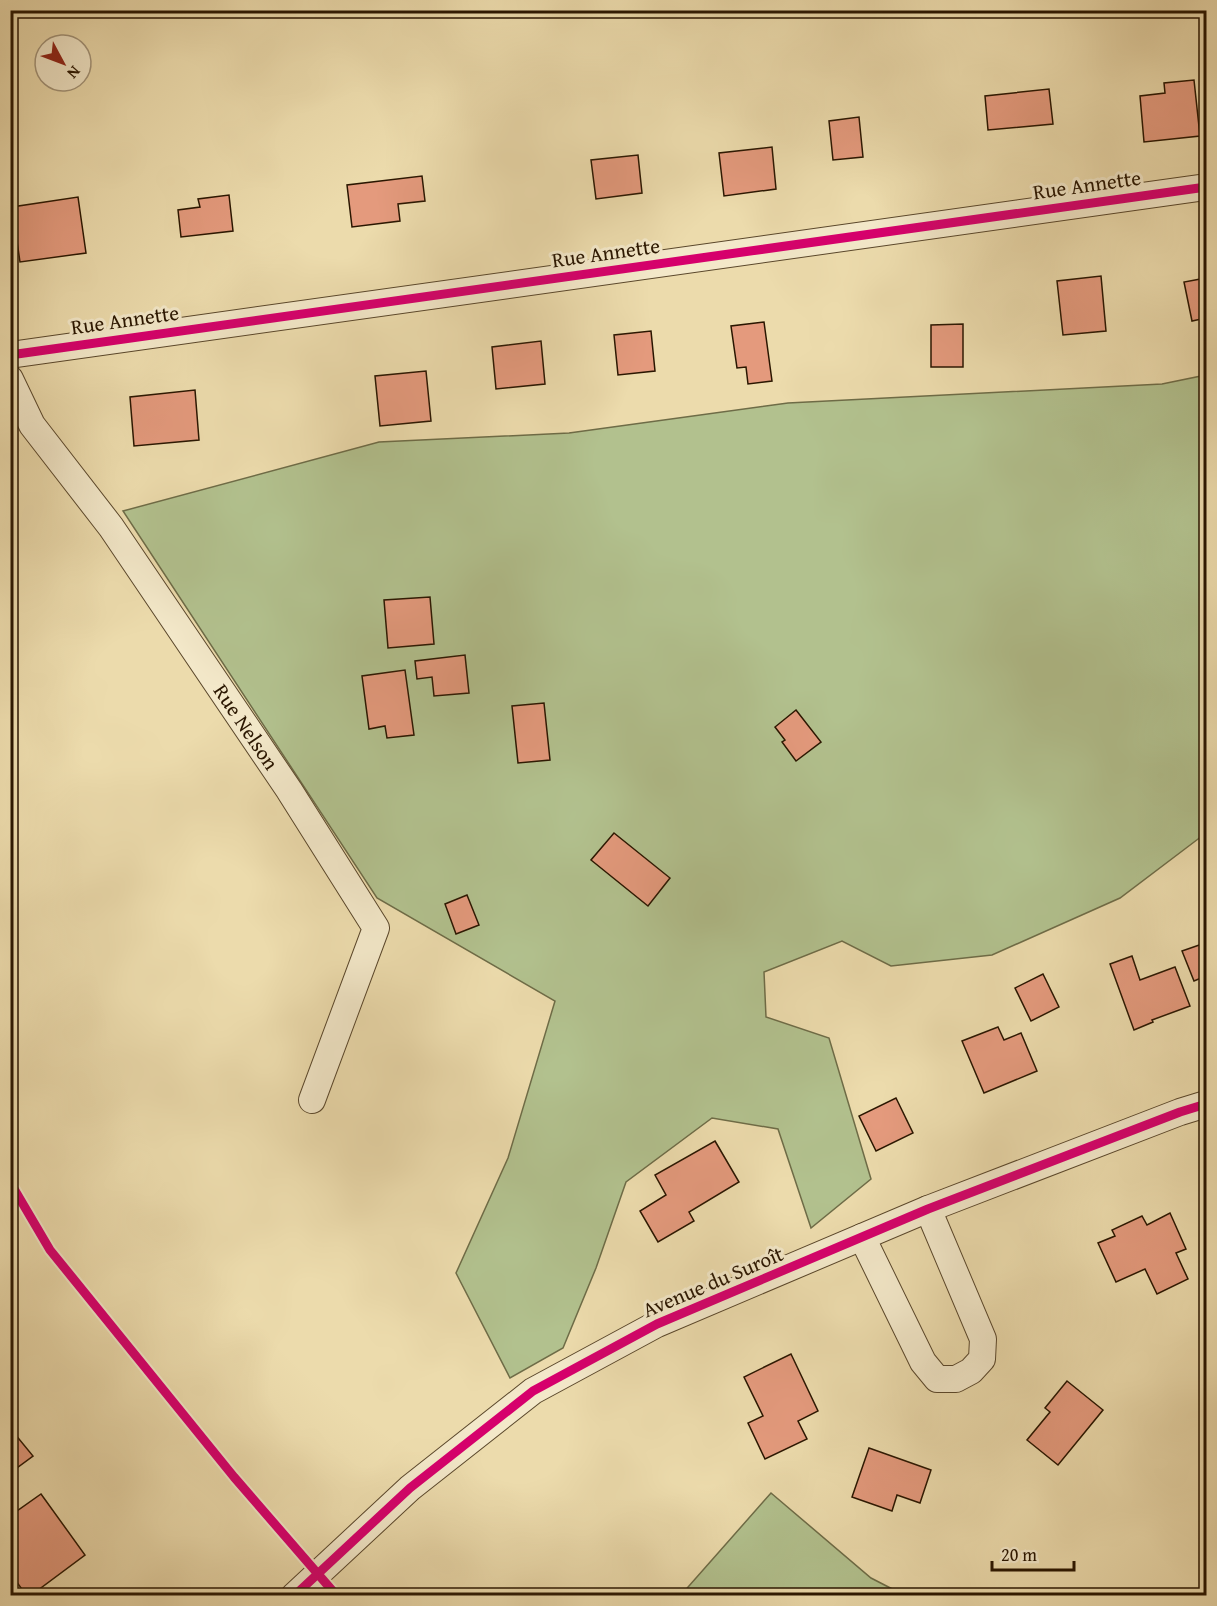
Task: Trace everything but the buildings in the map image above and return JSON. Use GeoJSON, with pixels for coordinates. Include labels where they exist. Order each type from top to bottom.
{"type":"FeatureCollection","features":[{"type":"Feature","properties":{"kind":"street","name":"Rue Annette"},"geometry":{"type":"LineString","coordinates":[[10,355],[1206,187]]}},
{"type":"Feature","properties":{"kind":"street","name":"Rue Nelson"},"geometry":{"type":"LineString","coordinates":[[10,379],[32,425],[111,527],[288,790],[376,928],[312,1100]]}},
{"type":"Feature","properties":{"kind":"street","name":"Avenue du Suroît"},"geometry":{"type":"LineString","coordinates":[[294,1596],[410,1488],[533,1391],[657,1324],[928,1209],[1206,1104]]}},
{"type":"Feature","properties":{"kind":"street"},"geometry":{"type":"LineString","coordinates":[[862,1237],[923,1362],[937,1379],[957,1379],[972,1371],[982,1359],[983,1339],[928,1209]]}},
{"type":"Feature","properties":{"kind":"green space"},"geometry":{"type":"Polygon","coordinates":[[[1206,375],[1206,833],[1120,898],[992,955],[891,966],[842,941],[764,972],[766,1017],[829,1038],[871,1179],[811,1228],[778,1129],[712,1118],[626,1182],[596,1268],[563,1348],[510,1378],[456,1273],[508,1158],[555,1001],[377,898],[123,511],[379,442],[569,433],[788,403],[1162,384],[1206,375]]]}},
{"type":"Feature","properties":{"kind":"green space"},"geometry":{"type":"Polygon","coordinates":[[[771,1493],[871,1578],[904,1595],[681,1595],[771,1493]]]}},
{"type":"Feature","properties":{"kind":"cycle path"},"geometry":{"type":"LineString","coordinates":[[10,355],[1206,187]]}},
{"type":"Feature","properties":{"kind":"cycle path"},"geometry":{"type":"LineString","coordinates":[[294,1596],[410,1488],[533,1391],[657,1324],[928,1209],[1206,1104]]}},
{"type":"Feature","properties":{"kind":"cycle path"},"geometry":{"type":"LineString","coordinates":[[10,1182],[50,1250],[234,1477],[337,1596]]}}]}
